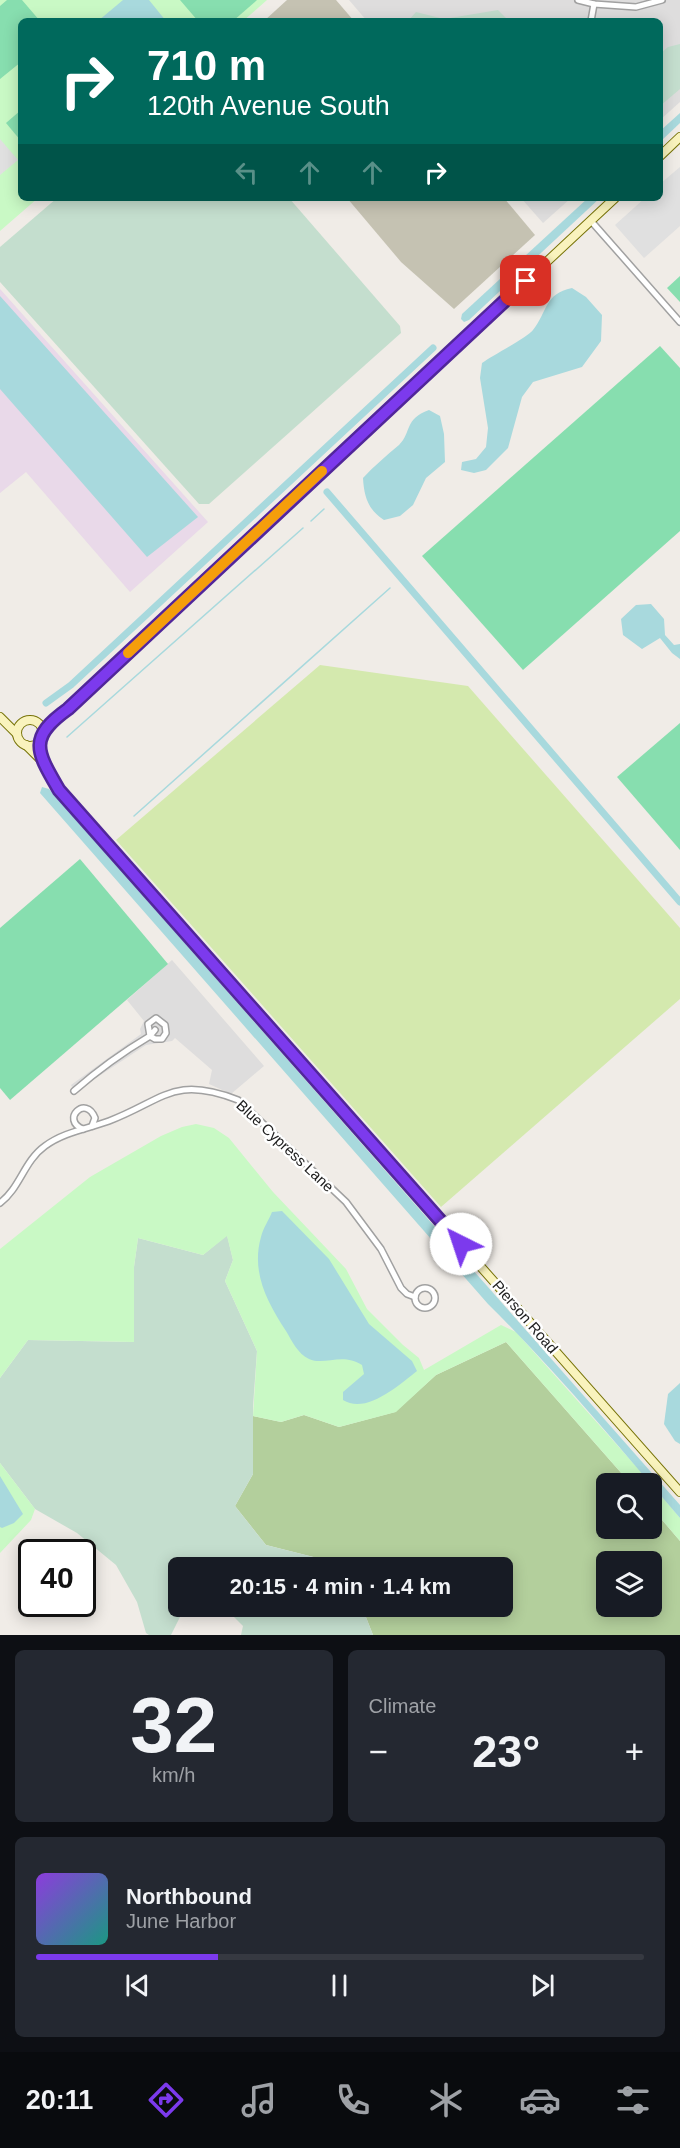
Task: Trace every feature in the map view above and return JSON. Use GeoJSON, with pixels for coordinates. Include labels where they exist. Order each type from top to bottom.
{"type":"FeatureCollection","features":[{"type":"Feature","properties":{"kind":"street"},"geometry":{"type":"LineString","coordinates":[[578,0],[594,4],[636,7],[662,0]]}},
{"type":"Feature","properties":{"kind":"street"},"geometry":{"type":"LineString","coordinates":[[592,18],[594,4]]}},
{"type":"Feature","properties":{"kind":"street"},"geometry":{"type":"LineString","coordinates":[[663,153],[680,137]]}},
{"type":"Feature","properties":{"kind":"street"},"geometry":{"type":"LineString","coordinates":[[0,717],[17,734],[21,742],[26,745],[36,744],[42,732],[55,718],[68,709],[612,201]]}},
{"type":"Feature","properties":{"kind":"street"},"geometry":{"type":"LineString","coordinates":[[591,221],[680,322]]}},
{"type":"Feature","properties":{"kind":"street"},"geometry":{"type":"LineString","coordinates":[[0,717],[22,723]]}},
{"type":"Feature","properties":{"kind":"street"},"geometry":{"type":"LineString","coordinates":[[17,734],[22,723],[28,720],[37,723],[55,718]]}},
{"type":"Feature","properties":{"kind":"street"},"geometry":{"type":"LineString","coordinates":[[37,723],[42,732]]}},
{"type":"Feature","properties":{"kind":"street","name":"Pierson Road"},"geometry":{"type":"LineString","coordinates":[[39,741],[42,761]]}},
{"type":"Feature","properties":{"kind":"street","name":"Pierson Road"},"geometry":{"type":"LineString","coordinates":[[26,745],[42,761],[59,790],[680,1492]]}},
{"type":"Feature","properties":{"kind":"street"},"geometry":{"type":"LineString","coordinates":[[74,1091],[95,1072],[150,1036],[155,1030]]}},
{"type":"Feature","properties":{"kind":"street","name":"Blue Cypress Lane"},"geometry":{"type":"LineString","coordinates":[[0,1203],[12,1191],[31,1160],[44,1146],[65,1135],[128,1113],[172,1091],[192,1089],[217,1092],[238,1100],[346,1202],[381,1248],[401,1288],[415,1297]]}},
{"type":"Feature","properties":{"kind":"street"},"geometry":{"type":"LineString","coordinates":[[427,1288],[435,1294],[435,1301],[431,1307],[425,1309],[418,1306],[415,1297],[417,1291],[427,1288]]}},
{"type":"Feature","properties":{"kind":"shaded area"},"geometry":{"type":"Polygon","coordinates":[[[287,0],[336,0],[351,18],[267,18],[287,0]]]}},
{"type":"Feature","properties":{"kind":"shaded area"},"geometry":{"type":"Polygon","coordinates":[[[349,0],[680,0],[680,102],[663,117],[663,18],[364,18],[349,0]]]}},
{"type":"Feature","properties":{"kind":"shaded area"},"geometry":{"type":"Polygon","coordinates":[[[0,139],[18,160],[0,175],[0,139]]]}},
{"type":"Feature","properties":{"kind":"shaded area"},"geometry":{"type":"Polygon","coordinates":[[[680,167],[680,226],[644,258],[615,225],[642,201],[663,201],[663,181],[680,167]]]}},
{"type":"Feature","properties":{"kind":"shaded area"},"geometry":{"type":"Polygon","coordinates":[[[350,201],[507,201],[535,235],[454,309],[401,262],[350,201]]]}},
{"type":"Feature","properties":{"kind":"shaded area"},"geometry":{"type":"Polygon","coordinates":[[[524,201],[568,201],[543,223],[524,201]]]}},
{"type":"Feature","properties":{"kind":"shaded area"},"geometry":{"type":"Polygon","coordinates":[[[0,289],[208,522],[130,592],[26,472],[0,493],[0,289]]]}},
{"type":"Feature","properties":{"kind":"shaded area"},"geometry":{"type":"Polygon","coordinates":[[[172,960],[264,1066],[231,1094],[209,1084],[212,1070],[175,1038],[172,1041],[146,1045],[84,1086],[80,1091],[74,1091],[71,1085],[141,1034],[140,1029],[144,1021],[127,1000],[172,960]]]}},
{"type":"Feature","properties":{"kind":"green space"},"geometry":{"type":"Polygon","coordinates":[[[0,0],[267,0],[246,18],[18,18],[18,201],[35,201],[0,231],[0,0]]]}},
{"type":"Feature","properties":{"kind":"green space"},"geometry":{"type":"Polygon","coordinates":[[[7,0],[22,0],[37,18],[18,18],[18,64],[0,79],[0,6],[7,0]]]}},
{"type":"Feature","properties":{"kind":"green space"},"geometry":{"type":"Polygon","coordinates":[[[180,0],[257,0],[236,18],[195,18],[180,0]]]}},
{"type":"Feature","properties":{"kind":"green space"},"geometry":{"type":"Polygon","coordinates":[[[498,10],[506,18],[450,18],[498,10]]]}},
{"type":"Feature","properties":{"kind":"green space"},"geometry":{"type":"Polygon","coordinates":[[[416,12],[440,18],[411,18],[416,12]]]}},
{"type":"Feature","properties":{"kind":"green space"},"geometry":{"type":"Polygon","coordinates":[[[680,44],[680,89],[663,103],[663,51],[668,47],[680,44]]]}},
{"type":"Feature","properties":{"kind":"green space"},"geometry":{"type":"Polygon","coordinates":[[[18,113],[18,137],[6,123],[18,113]]]}},
{"type":"Feature","properties":{"kind":"green space"},"geometry":{"type":"Polygon","coordinates":[[[54,201],[292,201],[400,326],[401,333],[209,504],[199,504],[0,282],[0,247],[54,201]]]}},
{"type":"Feature","properties":{"kind":"green space"},"geometry":{"type":"Polygon","coordinates":[[[680,276],[680,302],[667,288],[680,276]]]}},
{"type":"Feature","properties":{"kind":"green space"},"geometry":{"type":"Polygon","coordinates":[[[660,346],[680,368],[680,531],[523,670],[422,556],[660,346]]]}},
{"type":"Feature","properties":{"kind":"green space"},"geometry":{"type":"Polygon","coordinates":[[[320,665],[468,686],[680,928],[680,999],[441,1207],[116,840],[320,665]]]}},
{"type":"Feature","properties":{"kind":"green space"},"geometry":{"type":"Polygon","coordinates":[[[680,723],[680,850],[617,777],[680,723]]]}},
{"type":"Feature","properties":{"kind":"green space"},"geometry":{"type":"Polygon","coordinates":[[[80,859],[168,964],[10,1100],[0,1088],[0,928],[80,859]]]}},
{"type":"Feature","properties":{"kind":"green space"},"geometry":{"type":"Polygon","coordinates":[[[196,1124],[214,1128],[229,1138],[273,1192],[346,1269],[367,1309],[419,1358],[424,1370],[501,1325],[516,1332],[642,1473],[621,1473],[506,1342],[436,1375],[396,1412],[339,1427],[304,1415],[281,1422],[253,1416],[257,1351],[225,1281],[233,1260],[227,1236],[203,1255],[138,1238],[134,1267],[134,1342],[28,1340],[0,1378],[0,1249],[90,1177],[161,1136],[196,1124]]]}},
{"type":"Feature","properties":{"kind":"green space"},"geometry":{"type":"Polygon","coordinates":[[[227,1235],[233,1260],[225,1281],[257,1351],[253,1406],[253,1474],[235,1506],[266,1545],[313,1557],[168,1557],[168,1617],[180,1617],[171,1635],[149,1635],[146,1633],[137,1602],[116,1565],[96,1549],[96,1539],[84,1539],[35,1509],[0,1463],[0,1378],[28,1340],[134,1342],[134,1267],[138,1238],[203,1255],[227,1235]]]}},
{"type":"Feature","properties":{"kind":"green space"},"geometry":{"type":"Polygon","coordinates":[[[506,1342],[621,1473],[596,1473],[596,1539],[662,1539],[662,1520],[680,1541],[680,1635],[373,1635],[366,1617],[513,1617],[513,1557],[313,1557],[266,1545],[235,1506],[253,1474],[253,1416],[281,1422],[304,1415],[339,1427],[395,1412],[436,1375],[506,1342]]]}},
{"type":"Feature","properties":{"kind":"green space"},"geometry":{"type":"Polygon","coordinates":[[[0,1463],[35,1509],[31,1520],[0,1553],[0,1463]]]}},
{"type":"Feature","properties":{"kind":"green space"},"geometry":{"type":"Polygon","coordinates":[[[662,1497],[680,1518],[680,1541],[662,1520],[662,1497]]]}},
{"type":"Feature","properties":{"kind":"green space"},"geometry":{"type":"Polygon","coordinates":[[[234,1617],[366,1617],[373,1635],[241,1635],[243,1626],[234,1617]]]}},
{"type":"Feature","properties":{"kind":"water"},"geometry":{"type":"Polygon","coordinates":[[[123,0],[149,0],[164,18],[102,18],[123,0]]]}},
{"type":"Feature","properties":{"kind":"water"},"geometry":{"type":"Polygon","coordinates":[[[680,113],[680,123],[663,139],[663,128],[680,113]]]}},
{"type":"Feature","properties":{"kind":"water"},"geometry":{"type":"Polygon","coordinates":[[[585,201],[597,201],[469,320],[464,322],[461,319],[462,314],[585,201]]]}},
{"type":"Feature","properties":{"kind":"water"},"geometry":{"type":"Polygon","coordinates":[[[572,288],[586,297],[602,315],[601,341],[582,367],[533,382],[522,397],[508,448],[486,470],[474,473],[461,470],[462,462],[476,459],[486,447],[488,428],[480,378],[482,363],[530,333],[551,299],[556,294],[572,288]]]}},
{"type":"Feature","properties":{"kind":"water"},"geometry":{"type":"Polygon","coordinates":[[[0,296],[198,517],[147,557],[0,389],[0,296]]]}},
{"type":"Feature","properties":{"kind":"water"},"geometry":{"type":"Polygon","coordinates":[[[429,410],[440,416],[444,434],[445,462],[426,478],[413,505],[400,516],[384,520],[374,512],[368,502],[363,478],[399,445],[416,417],[429,410]]]}},
{"type":"Feature","properties":{"kind":"water"},"geometry":{"type":"Polygon","coordinates":[[[651,604],[664,619],[665,635],[674,645],[680,644],[680,659],[660,638],[642,649],[623,635],[621,619],[636,605],[651,604]]]}},
{"type":"Feature","properties":{"kind":"water"},"geometry":{"type":"Polygon","coordinates":[[[42,787],[49,789],[652,1473],[642,1473],[562,1382],[488,1304],[40,793],[42,787]]]}},
{"type":"Feature","properties":{"kind":"water"},"geometry":{"type":"Polygon","coordinates":[[[282,1211],[329,1259],[369,1324],[412,1361],[417,1371],[382,1396],[362,1404],[352,1404],[343,1400],[343,1392],[364,1374],[362,1365],[355,1361],[341,1359],[315,1361],[305,1357],[296,1347],[267,1298],[260,1274],[258,1250],[272,1212],[282,1211]]]}},
{"type":"Feature","properties":{"kind":"water"},"geometry":{"type":"Polygon","coordinates":[[[680,1383],[680,1444],[675,1441],[664,1424],[668,1394],[680,1383]]]}},
{"type":"Feature","properties":{"kind":"water"},"geometry":{"type":"Polygon","coordinates":[[[0,1476],[23,1514],[14,1523],[2,1528],[0,1527],[0,1476]]]}},
{"type":"Feature","properties":{"kind":"water"},"geometry":{"type":"Polygon","coordinates":[[[662,1485],[680,1505],[680,1518],[662,1497],[662,1485]]]}},
{"type":"Feature","properties":{"kind":"waterway"},"geometry":{"type":"LineString","coordinates":[[46,703],[71,685],[433,348]]}},
{"type":"Feature","properties":{"kind":"waterway"},"geometry":{"type":"LineString","coordinates":[[327,492],[680,902]]}},
{"type":"Feature","properties":{"kind":"waterway"},"geometry":{"type":"LineString","coordinates":[[311,521],[324,509]]}},
{"type":"Feature","properties":{"kind":"waterway"},"geometry":{"type":"LineString","coordinates":[[67,737],[303,528]]}},
{"type":"Feature","properties":{"kind":"waterway"},"geometry":{"type":"LineString","coordinates":[[134,816],[390,588]]}},
{"type":"Feature","properties":{"kind":"slow traffic"},"geometry":{"type":"LineString","coordinates":[[128,653],[322,471]]}},
{"type":"Feature","properties":{"kind":"route"},"geometry":{"type":"LineString","coordinates":[[461,1244],[59,790],[42,761],[39,741],[42,732],[55,718],[68,709],[526,281]]}}]}
